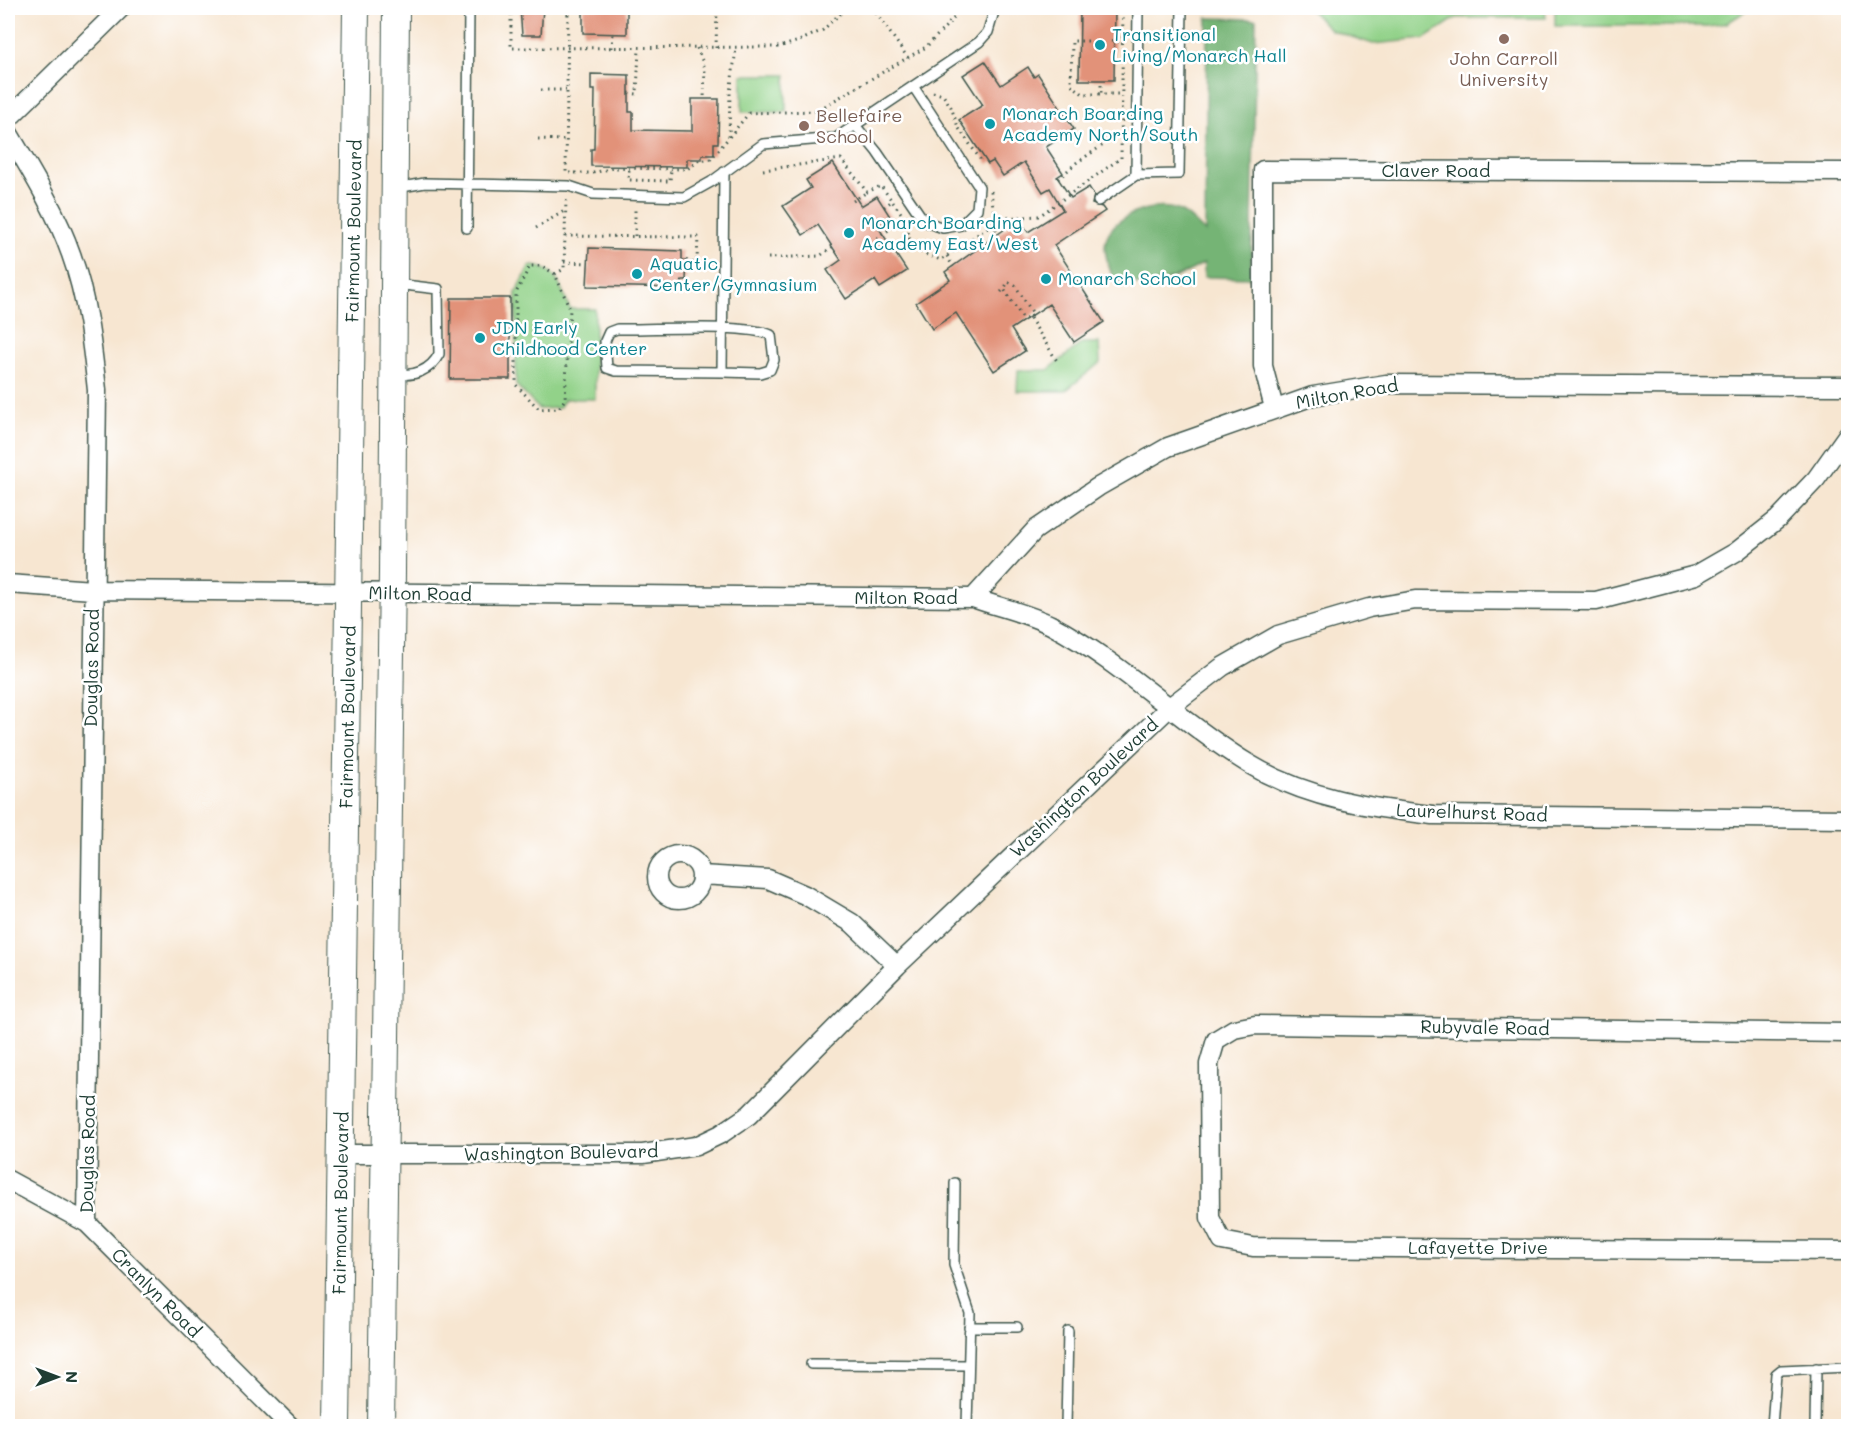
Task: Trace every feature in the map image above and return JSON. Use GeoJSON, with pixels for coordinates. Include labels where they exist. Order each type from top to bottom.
{"type":"FeatureCollection","features":[{"type":"Feature","properties":{"kind":"main road","name":"Fairmount Boulevard"},"geometry":{"type":"LineString","coordinates":[[337,1426],[356,8]]}},
{"type":"Feature","properties":{"kind":"main road"},"geometry":{"type":"LineString","coordinates":[[381,1426],[392,593],[396,8]]}},
{"type":"Feature","properties":{"kind":"main road"},"geometry":{"type":"LineString","coordinates":[[355,188],[395,189]]}},
{"type":"Feature","properties":{"kind":"street"},"geometry":{"type":"LineString","coordinates":[[8,119],[121,8]]}},
{"type":"Feature","properties":{"kind":"street","name":"Douglas Road"},"geometry":{"type":"LineString","coordinates":[[8,132],[46,196],[71,255],[90,324],[97,390],[87,1223]]}},
{"type":"Feature","properties":{"kind":"street","name":"Claver Road"},"geometry":{"type":"LineString","coordinates":[[1274,408],[1263,366],[1263,170],[1848,172]]}},
{"type":"Feature","properties":{"kind":"street","name":"Milton Road"},"geometry":{"type":"LineString","coordinates":[[8,584],[93,590],[526,596],[973,598],[1035,530],[1098,488],[1168,447],[1313,396],[1386,384],[1848,386]]}},
{"type":"Feature","properties":{"kind":"street","name":"Washington Boulevard"},"geometry":{"type":"LineString","coordinates":[[342,1154],[643,1154],[696,1146],[721,1134],[749,1115],[897,966],[1171,706],[1222,667],[1278,635],[1369,608],[1416,600],[1596,601],[1696,575],[1736,552],[1778,519],[1816,479],[1848,434]]}},
{"type":"Feature","properties":{"kind":"street","name":"Laurelhurst Road"},"geometry":{"type":"LineString","coordinates":[[973,598],[1049,624],[1115,664],[1250,765],[1316,794],[1372,808],[1433,815],[1848,819]]}},
{"type":"Feature","properties":{"kind":"street"},"geometry":{"type":"LineString","coordinates":[[701,875],[768,879],[805,895],[852,923],[897,966]]}},
{"type":"Feature","properties":{"kind":"street","name":"Rubyvale Road"},"geometry":{"type":"LineString","coordinates":[[1209,1131],[1209,1064],[1216,1040],[1234,1029],[1255,1025],[1848,1033]]}},
{"type":"Feature","properties":{"kind":"street","name":"Lafayette Drive"},"geometry":{"type":"LineString","coordinates":[[1209,1131],[1210,1218],[1222,1241],[1253,1247],[1848,1251]]}},
{"type":"Feature","properties":{"kind":"street","name":"Cranlyn Road"},"geometry":{"type":"LineString","coordinates":[[8,1180],[87,1223],[290,1426]]}},
{"type":"Feature","properties":{"kind":"lane"},"geometry":{"type":"LineString","coordinates":[[467,228],[469,8]]}},
{"type":"Feature","properties":{"kind":"lane"},"geometry":{"type":"LineString","coordinates":[[395,189],[425,183],[569,186],[593,194],[684,197],[697,191],[763,144],[836,138],[979,42],[988,32],[995,8]]}},
{"type":"Feature","properties":{"kind":"lane"},"geometry":{"type":"LineString","coordinates":[[1136,176],[1138,8]]}},
{"type":"Feature","properties":{"kind":"lane"},"geometry":{"type":"LineString","coordinates":[[1098,201],[1136,176],[1179,174],[1182,8]]}},
{"type":"Feature","properties":{"kind":"lane"},"geometry":{"type":"LineString","coordinates":[[855,125],[877,152],[924,221],[943,228],[961,225],[977,209],[979,187],[913,86]]}},
{"type":"Feature","properties":{"kind":"lane"},"geometry":{"type":"LineString","coordinates":[[722,372],[724,172]]}},
{"type":"Feature","properties":{"kind":"lane"},"geometry":{"type":"LineString","coordinates":[[394,284],[434,286],[440,294],[439,354],[436,360],[419,372],[405,376],[394,373]]}},
{"type":"Feature","properties":{"kind":"lane"},"geometry":{"type":"LineString","coordinates":[[617,329],[761,331],[771,335],[774,360],[770,370],[760,373],[722,372],[616,371],[607,368],[605,341],[609,332],[617,329]]}},
{"type":"Feature","properties":{"kind":"lane"},"geometry":{"type":"LineString","coordinates":[[956,1183],[954,1265],[970,1313],[967,1426]]}},
{"type":"Feature","properties":{"kind":"lane"},"geometry":{"type":"LineString","coordinates":[[969,1327],[1017,1327]]}},
{"type":"Feature","properties":{"kind":"lane"},"geometry":{"type":"LineString","coordinates":[[1066,1426],[1068,1331]]}},
{"type":"Feature","properties":{"kind":"lane"},"geometry":{"type":"LineString","coordinates":[[811,1364],[967,1365]]}},
{"type":"Feature","properties":{"kind":"lane"},"geometry":{"type":"LineString","coordinates":[[1773,1426],[1776,1374],[1781,1370],[1848,1367]]}},
{"type":"Feature","properties":{"kind":"lane"},"geometry":{"type":"LineString","coordinates":[[1815,1426],[1816,1368]]}},
{"type":"Feature","properties":{"kind":"path"},"geometry":{"type":"LineString","coordinates":[[512,8],[511,48],[716,49],[779,46],[799,41],[823,30],[846,8]]}},
{"type":"Feature","properties":{"kind":"path"},"geometry":{"type":"LineString","coordinates":[[568,8],[566,173],[593,173],[613,168],[687,170],[699,161],[711,159],[749,112],[816,111],[908,58],[926,47],[955,17],[956,8]]}},
{"type":"Feature","properties":{"kind":"path"},"geometry":{"type":"LineString","coordinates":[[716,49],[717,8]]}},
{"type":"Feature","properties":{"kind":"path"},"geometry":{"type":"LineString","coordinates":[[864,8],[876,13]]}},
{"type":"Feature","properties":{"kind":"path"},"geometry":{"type":"LineString","coordinates":[[875,8],[876,13],[908,58]]}},
{"type":"Feature","properties":{"kind":"path"},"geometry":{"type":"LineString","coordinates":[[853,201],[881,186],[909,222],[909,238],[922,253],[941,260],[1001,218],[1039,216],[1081,187],[1120,158],[1123,8]]}},
{"type":"Feature","properties":{"kind":"path"},"geometry":{"type":"LineString","coordinates":[[612,48],[613,33]]}},
{"type":"Feature","properties":{"kind":"path"},"geometry":{"type":"LineString","coordinates":[[1088,41],[1072,41],[1071,84],[1083,94],[1122,94]]}},
{"type":"Feature","properties":{"kind":"path"},"geometry":{"type":"LineString","coordinates":[[1111,41],[1122,42]]}},
{"type":"Feature","properties":{"kind":"path"},"geometry":{"type":"LineString","coordinates":[[629,93],[637,94],[639,48]]}},
{"type":"Feature","properties":{"kind":"path"},"geometry":{"type":"LineString","coordinates":[[697,48],[705,68],[704,99]]}},
{"type":"Feature","properties":{"kind":"path"},"geometry":{"type":"LineString","coordinates":[[729,138],[730,93],[736,49]]}},
{"type":"Feature","properties":{"kind":"path"},"geometry":{"type":"LineString","coordinates":[[1101,85],[1101,94]]}},
{"type":"Feature","properties":{"kind":"path"},"geometry":{"type":"LineString","coordinates":[[541,90],[567,90]]}},
{"type":"Feature","properties":{"kind":"path"},"geometry":{"type":"LineString","coordinates":[[1058,179],[1120,134]]}},
{"type":"Feature","properties":{"kind":"path"},"geometry":{"type":"LineString","coordinates":[[538,140],[566,140]]}},
{"type":"Feature","properties":{"kind":"path"},"geometry":{"type":"LineString","coordinates":[[763,170],[841,159],[867,192]]}},
{"type":"Feature","properties":{"kind":"path"},"geometry":{"type":"LineString","coordinates":[[629,170],[628,180],[670,181],[671,170]]}},
{"type":"Feature","properties":{"kind":"path"},"geometry":{"type":"LineString","coordinates":[[555,274],[564,269],[566,200]]}},
{"type":"Feature","properties":{"kind":"path"},"geometry":{"type":"LineString","coordinates":[[884,207],[892,201]]}},
{"type":"Feature","properties":{"kind":"path"},"geometry":{"type":"LineString","coordinates":[[635,209],[635,236]]}},
{"type":"Feature","properties":{"kind":"path"},"geometry":{"type":"LineString","coordinates":[[536,228],[566,210]]}},
{"type":"Feature","properties":{"kind":"path"},"geometry":{"type":"LineString","coordinates":[[877,238],[906,218]]}},
{"type":"Feature","properties":{"kind":"path"},"geometry":{"type":"LineString","coordinates":[[992,224],[998,233]]}},
{"type":"Feature","properties":{"kind":"path"},"geometry":{"type":"LineString","coordinates":[[565,236],[698,237],[697,260],[692,260],[692,268],[687,268]]}},
{"type":"Feature","properties":{"kind":"path"},"geometry":{"type":"LineString","coordinates":[[768,258],[820,256],[832,247]]}},
{"type":"Feature","properties":{"kind":"path"},"geometry":{"type":"LineString","coordinates":[[947,256],[952,267]]}},
{"type":"Feature","properties":{"kind":"path"},"geometry":{"type":"LineString","coordinates":[[564,262],[588,263]]}},
{"type":"Feature","properties":{"kind":"path"},"geometry":{"type":"LineString","coordinates":[[530,266],[542,266],[555,274],[570,309],[565,399],[559,408],[539,409],[516,385],[516,293],[530,266]]}},
{"type":"Feature","properties":{"kind":"path"},"geometry":{"type":"LineString","coordinates":[[1008,282],[1015,285],[1032,312],[1030,318],[1023,319],[1003,291],[1008,282]]}},
{"type":"Feature","properties":{"kind":"path"},"geometry":{"type":"LineString","coordinates":[[1030,318],[1057,361]]}},
{"type":"Feature","properties":{"kind":"green space"},"geometry":{"type":"Polygon","coordinates":[[[1308,8],[1545,8],[1546,18],[1456,18],[1424,39],[1373,44],[1331,30],[1308,8]]]}},
{"type":"Feature","properties":{"kind":"green space"},"geometry":{"type":"Polygon","coordinates":[[[1555,8],[1751,8],[1727,23],[1708,26],[1555,26],[1555,8]]]}},
{"type":"Feature","properties":{"kind":"green space"},"geometry":{"type":"Polygon","coordinates":[[[1207,18],[1256,19],[1251,278],[1204,277],[1204,263],[1160,282],[1136,284],[1113,279],[1105,247],[1107,236],[1122,219],[1146,209],[1170,208],[1184,213],[1205,232],[1207,18]]]}},
{"type":"Feature","properties":{"kind":"green space"},"geometry":{"type":"Polygon","coordinates":[[[742,75],[786,75],[786,112],[742,112],[742,75]]]}},
{"type":"Feature","properties":{"kind":"green space"},"geometry":{"type":"Polygon","coordinates":[[[530,266],[539,267],[552,274],[570,309],[595,309],[595,399],[565,399],[559,408],[539,409],[516,385],[516,293],[530,266]]]}},
{"type":"Feature","properties":{"kind":"green space"},"geometry":{"type":"Polygon","coordinates":[[[1082,343],[1099,343],[1100,363],[1065,391],[1017,391],[1018,370],[1048,370],[1082,343]]]}},
{"type":"Feature","properties":{"kind":"building"},"geometry":{"type":"Polygon","coordinates":[[[520,8],[543,8],[541,35],[522,35],[520,8]]]}},
{"type":"Feature","properties":{"kind":"building"},"geometry":{"type":"Polygon","coordinates":[[[583,8],[627,8],[627,34],[583,33],[583,8]]]}},
{"type":"Feature","properties":{"kind":"building","name":"Transitional Living/Monarch Hall"},"geometry":{"type":"Polygon","coordinates":[[[1080,8],[1115,8],[1114,80],[1079,80],[1080,8]]]}},
{"type":"Feature","properties":{"kind":"building"},"geometry":{"type":"Polygon","coordinates":[[[985,61],[1001,85],[1028,67],[1034,77],[1038,74],[1074,129],[1046,147],[1063,173],[1057,177],[1071,198],[1089,187],[1094,195],[1092,204],[1102,207],[1105,211],[1054,245],[1104,322],[1074,342],[1049,304],[1011,329],[1025,351],[994,371],[956,313],[932,329],[916,303],[950,280],[945,272],[1019,219],[1028,232],[1063,210],[1050,188],[1043,192],[1024,162],[1003,176],[993,161],[988,164],[959,120],[983,105],[963,75],[985,61]]]}},
{"type":"Feature","properties":{"kind":"building"},"geometry":{"type":"Polygon","coordinates":[[[591,74],[629,75],[629,112],[633,112],[633,130],[692,131],[692,99],[719,99],[718,143],[714,143],[714,155],[702,155],[702,159],[687,159],[687,167],[591,166],[591,149],[594,149],[595,90],[591,90],[591,74]]]}},
{"type":"Feature","properties":{"kind":"building","name":"Monarch Boarding Academy East/West"},"geometry":{"type":"Polygon","coordinates":[[[833,163],[861,206],[877,196],[891,218],[878,227],[907,271],[880,288],[875,280],[846,299],[827,270],[841,260],[818,225],[803,235],[783,206],[811,188],[806,180],[833,163]]]}},
{"type":"Feature","properties":{"kind":"building","name":"Aquatic Center/Gymnasium"},"geometry":{"type":"Polygon","coordinates":[[[589,248],[682,251],[682,260],[687,260],[686,280],[682,280],[681,288],[587,286],[589,248]]]}},
{"type":"Feature","properties":{"kind":"building","name":"JDN Early Childhood Center"},"geometry":{"type":"Polygon","coordinates":[[[451,298],[510,298],[510,379],[450,379],[451,298]]]}},
{"type":"Feature","properties":{"kind":"place","name":"John Carroll University"},"geometry":{"type":"Point","coordinates":[1504,39]}},
{"type":"Feature","properties":{"kind":"place","name":"Transitional Living/Monarch Hall"},"geometry":{"type":"Point","coordinates":[1100,45]}},
{"type":"Feature","properties":{"kind":"place","name":"Monarch Boarding Academy North/South"},"geometry":{"type":"Point","coordinates":[990,124]}},
{"type":"Feature","properties":{"kind":"place","name":"Bellefaire School"},"geometry":{"type":"Point","coordinates":[804,126]}},
{"type":"Feature","properties":{"kind":"place","name":"Monarch Boarding Academy East/West"},"geometry":{"type":"Point","coordinates":[849,233]}},
{"type":"Feature","properties":{"kind":"place","name":"Aquatic Center/Gymnasium"},"geometry":{"type":"Point","coordinates":[637,274]}},
{"type":"Feature","properties":{"kind":"place","name":"Monarch School"},"geometry":{"type":"Point","coordinates":[1046,279]}},
{"type":"Feature","properties":{"kind":"place","name":"JDN Early Childhood Center"},"geometry":{"type":"Point","coordinates":[480,338]}}]}
